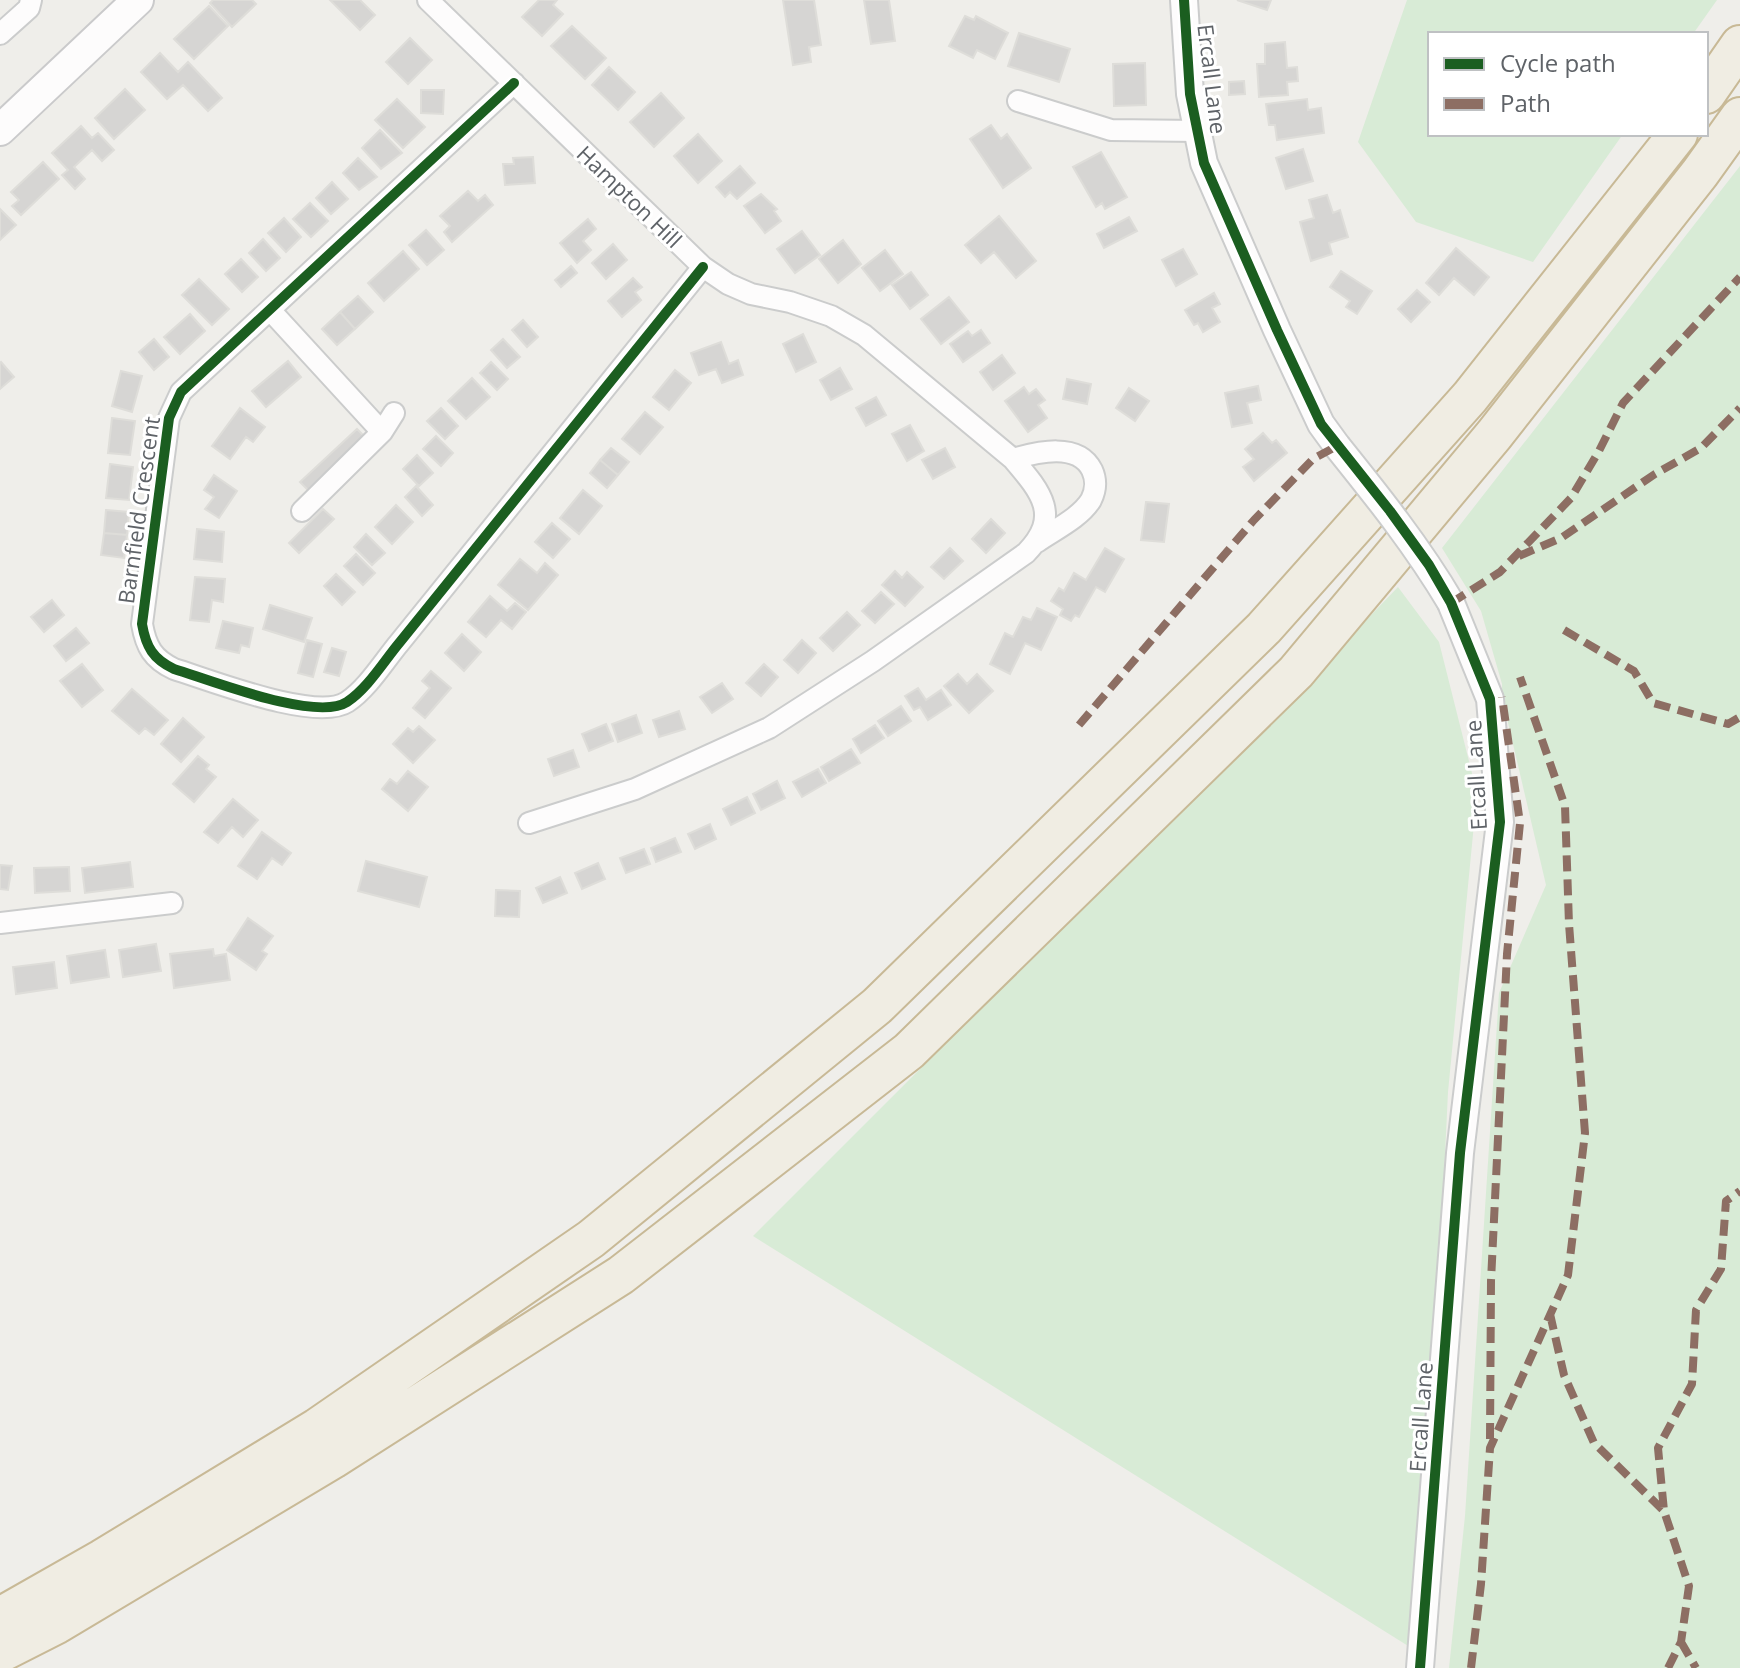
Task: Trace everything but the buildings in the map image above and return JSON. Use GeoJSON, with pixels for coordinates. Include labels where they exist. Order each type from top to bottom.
{"type":"FeatureCollection","features":[{"type":"Feature","properties":{"kind":"highway"},"geometry":{"type":"LineString","coordinates":[[1708,91],[1740,45]]}},
{"type":"Feature","properties":{"kind":"highway"},"geometry":{"type":"LineString","coordinates":[[0,1653],[57,1624],[333,1459],[621,1275],[909,1051],[1296,672],[1494,435],[1700,173],[1740,117]]}},
{"type":"Feature","properties":{"kind":"highway"},"geometry":{"type":"LineString","coordinates":[[0,1617],[102,1559],[317,1428],[591,1239],[877,1006],[1264,628],[1470,397],[1676,136]]}},
{"type":"Feature","properties":{"kind":"highway"},"geometry":{"type":"LineString","coordinates":[[0,1604],[102,1559]]}},
{"type":"Feature","properties":{"kind":"main road"},"geometry":{"type":"LineString","coordinates":[[0,130],[138,0]]}},
{"type":"Feature","properties":{"kind":"street"},"geometry":{"type":"LineString","coordinates":[[0,34],[29,8],[31,0]]}},
{"type":"Feature","properties":{"kind":"street","name":"Hampton Hill"},"geometry":{"type":"LineString","coordinates":[[428,0],[703,267],[728,284],[751,294],[804,306],[831,316],[864,335],[985,439],[1013,459],[1033,482],[1046,504],[1044,532],[1036,543]]}},
{"type":"Feature","properties":{"kind":"street","name":"Ercall Lane"},"geometry":{"type":"LineString","coordinates":[[1184,0],[1190,94],[1204,163],[1277,330],[1321,424],[1390,511],[1429,565],[1451,603],[1490,699],[1500,822],[1460,1153],[1420,1668]]}},
{"type":"Feature","properties":{"kind":"street","name":"Barnfield Crescent"},"geometry":{"type":"LineString","coordinates":[[514,83],[181,392],[169,418],[142,624],[151,653],[160,662],[293,705],[327,709],[346,703],[367,682],[703,267]]}},
{"type":"Feature","properties":{"kind":"street","name":"Ercall Lane"},"geometry":{"type":"LineString","coordinates":[[1018,101],[1111,130],[1198,131]]}},
{"type":"Feature","properties":{"kind":"street"},"geometry":{"type":"LineString","coordinates":[[270,310],[382,432]]}},
{"type":"Feature","properties":{"kind":"street"},"geometry":{"type":"LineString","coordinates":[[302,511],[382,432],[394,413]]}},
{"type":"Feature","properties":{"kind":"street"},"geometry":{"type":"LineString","coordinates":[[529,823],[635,789],[769,728],[873,661],[1026,553],[1084,509],[1096,490],[1096,478],[1082,457],[1072,452],[1037,453],[1013,459]]}},
{"type":"Feature","properties":{"kind":"street"},"geometry":{"type":"LineString","coordinates":[[0,923],[172,903]]}},
{"type":"Feature","properties":{"kind":"green space"},"geometry":{"type":"Polygon","coordinates":[[[1407,0],[1717,0],[1694,32],[1428,32],[1428,136],[1622,136],[1533,262],[1416,222],[1358,142],[1407,0]]]}},
{"type":"Feature","properties":{"kind":"green space"},"geometry":{"type":"Polygon","coordinates":[[[1740,166],[1740,1668],[1449,1668],[1465,1516],[1499,993],[1546,885],[1502,697],[1502,684],[1481,611],[1442,548],[1740,166]]]}},
{"type":"Feature","properties":{"kind":"green space"},"geometry":{"type":"Polygon","coordinates":[[[1398,587],[1439,642],[1477,793],[1448,1092],[1421,1654],[753,1236],[1398,587]]]}},
{"type":"Feature","properties":{"kind":"marked path"},"geometry":{"type":"LineString","coordinates":[[1451,603],[1500,572],[1571,498],[1623,403],[1740,277]]}},
{"type":"Feature","properties":{"kind":"marked path"},"geometry":{"type":"LineString","coordinates":[[1519,556],[1561,538],[1655,474],[1701,448],[1740,408]]}},
{"type":"Feature","properties":{"kind":"marked path"},"geometry":{"type":"LineString","coordinates":[[1079,725],[1254,520],[1313,459],[1337,446]]}},
{"type":"Feature","properties":{"kind":"marked path"},"geometry":{"type":"LineString","coordinates":[[1564,630],[1634,671],[1653,703],[1728,724],[1740,717]]}},
{"type":"Feature","properties":{"kind":"marked path"},"geometry":{"type":"LineString","coordinates":[[1471,1668],[1481,1584],[1490,1448],[1568,1275],[1585,1133],[1569,924],[1565,806],[1520,677]]}},
{"type":"Feature","properties":{"kind":"marked path"},"geometry":{"type":"LineString","coordinates":[[1490,1439],[1491,1281],[1507,954],[1520,823],[1502,697]]}},
{"type":"Feature","properties":{"kind":"marked path"},"geometry":{"type":"LineString","coordinates":[[1668,1668],[1681,1642],[1689,1586],[1664,1511],[1658,1448],[1692,1384],[1696,1310],[1721,1269],[1726,1201],[1740,1191]]}},
{"type":"Feature","properties":{"kind":"marked path"},"geometry":{"type":"LineString","coordinates":[[1550,1314],[1564,1375],[1594,1443],[1664,1511]]}},
{"type":"Feature","properties":{"kind":"marked path"},"geometry":{"type":"LineString","coordinates":[[1681,1642],[1696,1668]]}},
{"type":"Feature","properties":{"kind":"cycle path"},"geometry":{"type":"LineString","coordinates":[[1184,0],[1190,94],[1204,163],[1277,330],[1321,424],[1390,511],[1429,565],[1451,603],[1490,699],[1500,822],[1460,1153],[1420,1668]]}},
{"type":"Feature","properties":{"kind":"cycle path"},"geometry":{"type":"LineString","coordinates":[[514,83],[181,392],[169,418],[142,624],[148,646],[161,661],[174,669],[236,690],[288,703],[332,707],[347,702],[375,674],[703,267]]}}]}
